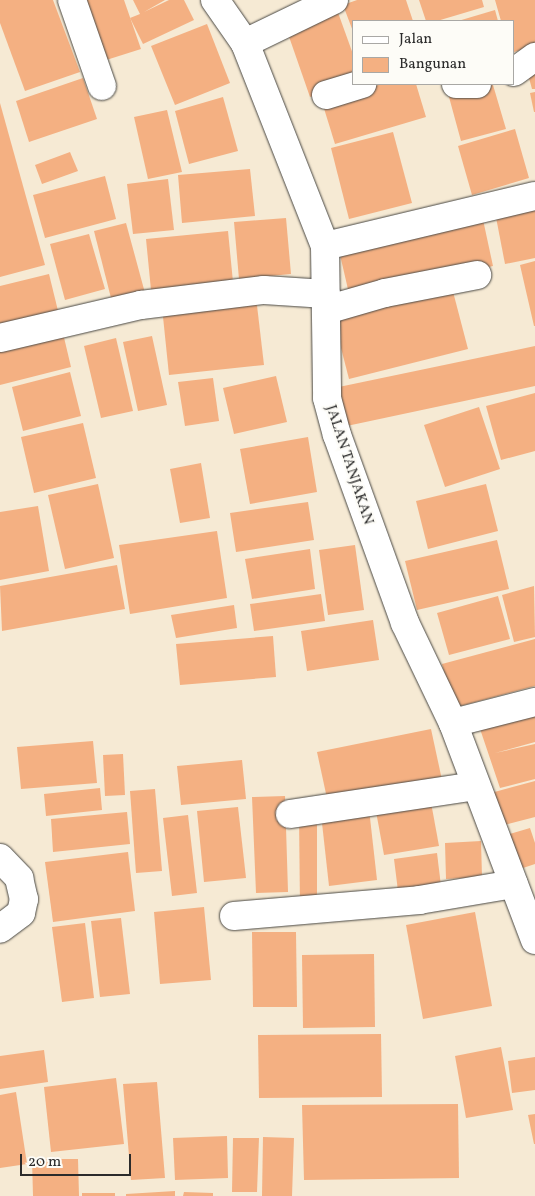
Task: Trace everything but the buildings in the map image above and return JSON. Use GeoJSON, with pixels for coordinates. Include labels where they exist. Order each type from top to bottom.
{"type":"FeatureCollection","features":[{"type":"Feature","properties":{"kind":"street"},"geometry":{"type":"LineString","coordinates":[[72,0],[102,86]]}},
{"type":"Feature","properties":{"kind":"street","name":"JALAN TANJAKAN"},"geometry":{"type":"LineString","coordinates":[[214,0],[244,44],[325,246],[327,398],[337,435],[404,622],[452,723],[535,940]]}},
{"type":"Feature","properties":{"kind":"street"},"geometry":{"type":"LineString","coordinates":[[244,44],[334,0]]}},
{"type":"Feature","properties":{"kind":"street"},"geometry":{"type":"LineString","coordinates":[[515,71],[535,57]]}},
{"type":"Feature","properties":{"kind":"street"},"geometry":{"type":"LineString","coordinates":[[326,95],[359,85]]}},
{"type":"Feature","properties":{"kind":"street"},"geometry":{"type":"LineString","coordinates":[[325,246],[535,196]]}},
{"type":"Feature","properties":{"kind":"street"},"geometry":{"type":"LineString","coordinates":[[0,338],[142,305],[264,290],[326,302],[385,293],[477,275]]}},
{"type":"Feature","properties":{"kind":"street"},"geometry":{"type":"LineString","coordinates":[[452,723],[535,702]]}},
{"type":"Feature","properties":{"kind":"street"},"geometry":{"type":"LineString","coordinates":[[290,814],[476,786]]}},
{"type":"Feature","properties":{"kind":"street"},"geometry":{"type":"LineString","coordinates":[[0,858],[19,878],[24,899],[21,913],[0,929]]}},
{"type":"Feature","properties":{"kind":"street"},"geometry":{"type":"LineString","coordinates":[[234,916],[419,900],[514,884]]}}]}
